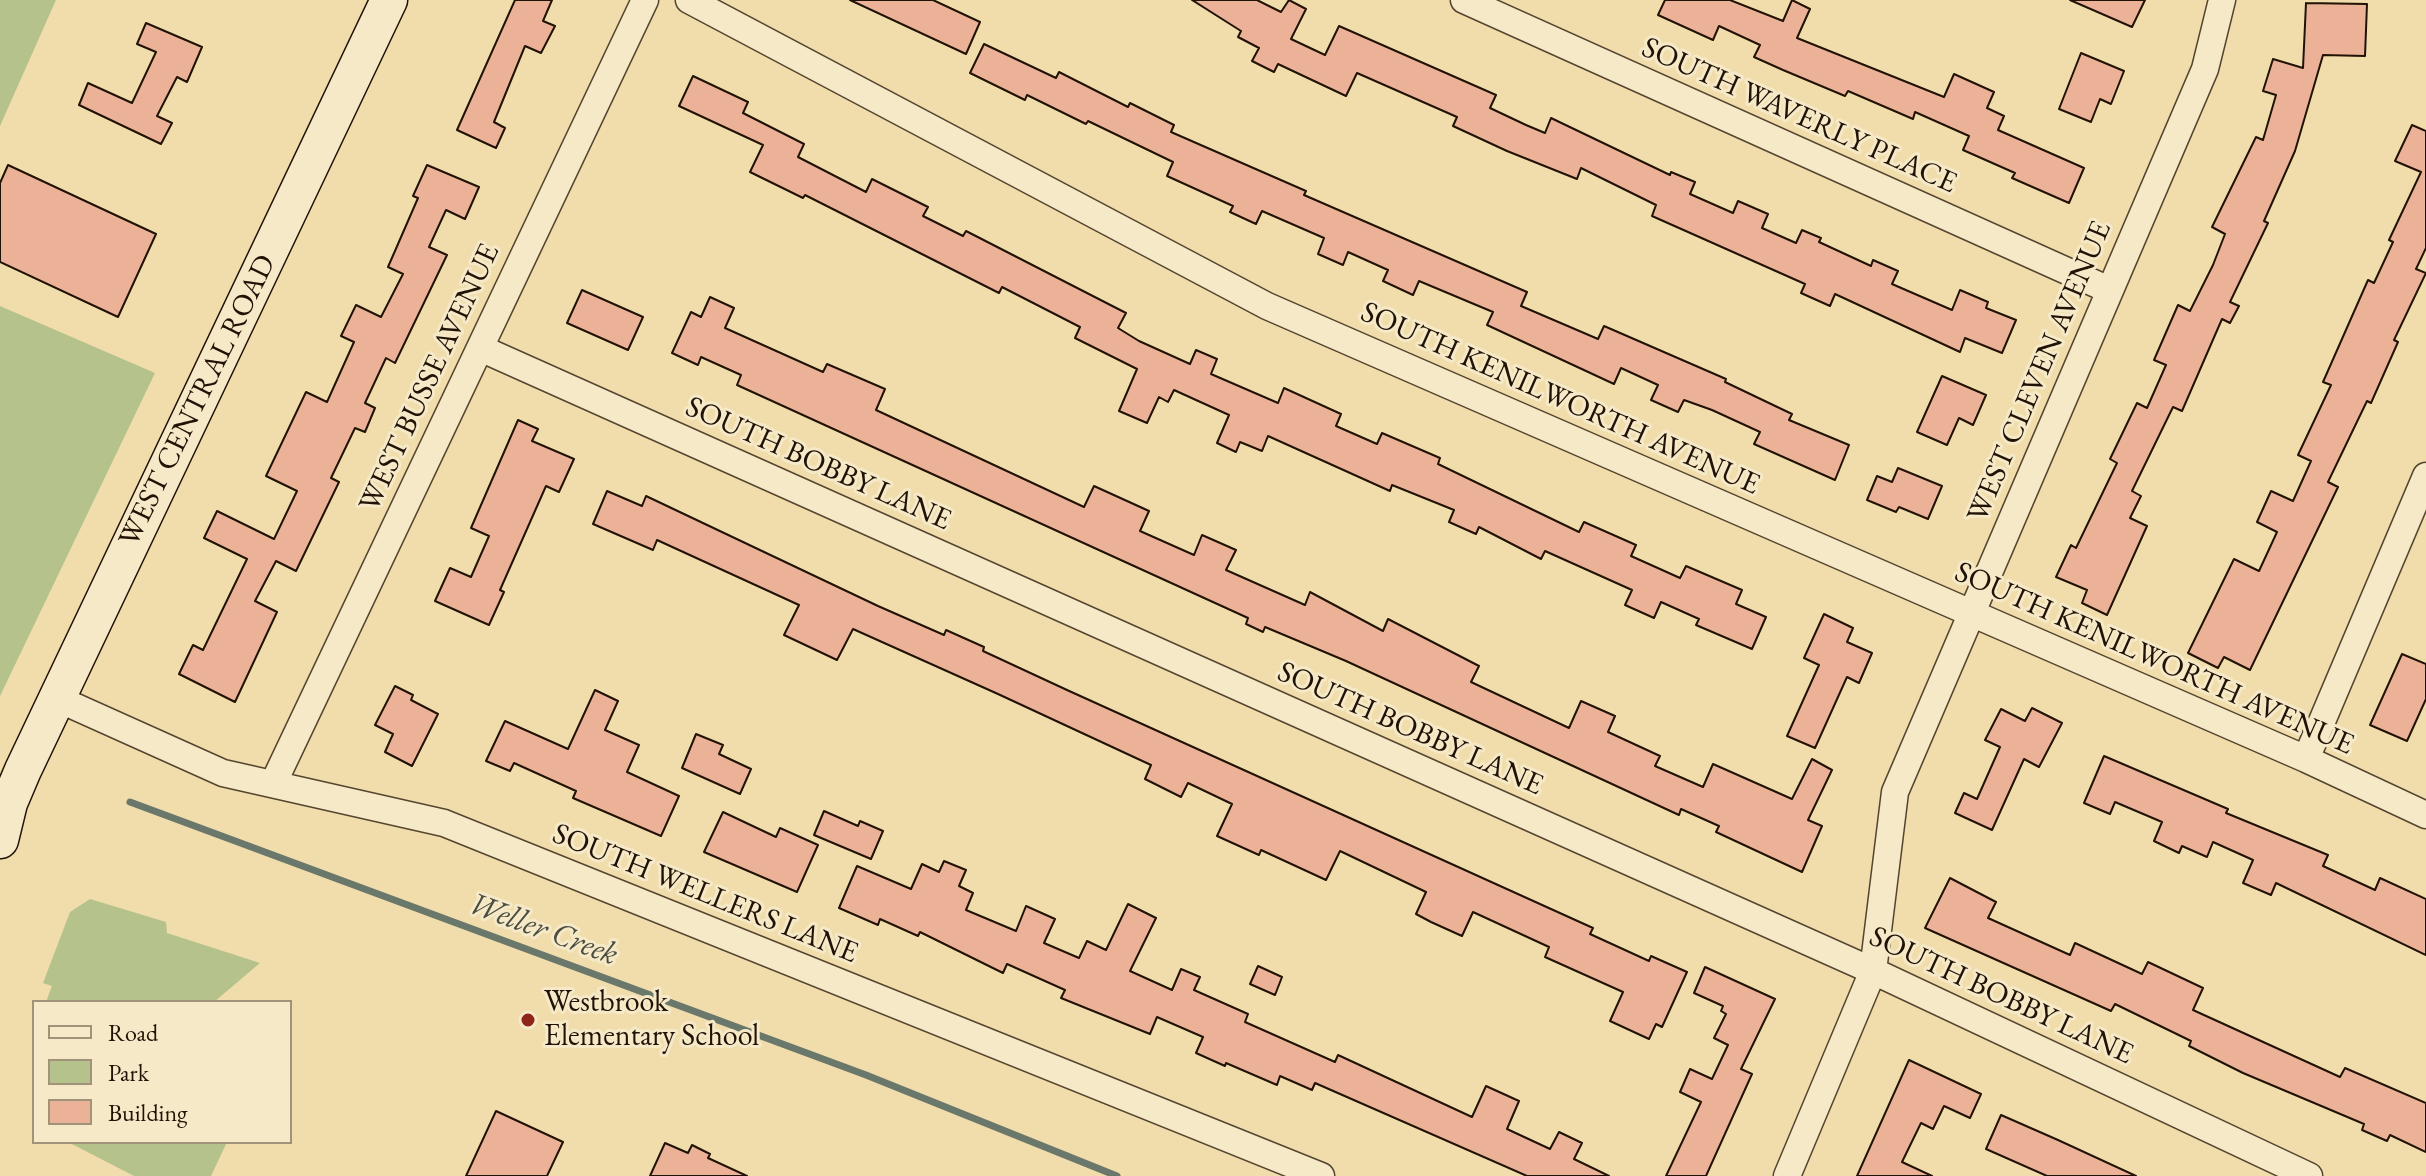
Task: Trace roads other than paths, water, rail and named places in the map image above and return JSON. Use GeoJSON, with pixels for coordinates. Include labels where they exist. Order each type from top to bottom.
{"type":"FeatureCollection","features":[{"type":"Feature","properties":{"kind":"main road","name":"WEST CENTRAL ROAD"},"geometry":{"type":"LineString","coordinates":[[0,840],[4,808],[389,0]]}},
{"type":"Feature","properties":{"kind":"street","name":"WEST BUSSE AVENUE"},"geometry":{"type":"LineString","coordinates":[[273,784],[645,0]]}},
{"type":"Feature","properties":{"kind":"street","name":"SOUTH KENILWORTH AVENUE"},"geometry":{"type":"LineString","coordinates":[[689,0],[1267,306],[2306,759],[2426,815]]}},
{"type":"Feature","properties":{"kind":"street","name":"SOUTH WAVERLY PLACE"},"geometry":{"type":"LineString","coordinates":[[1464,0],[2107,289]]}},
{"type":"Feature","properties":{"kind":"street","name":"WEST CLEVEN AVENUE"},"geometry":{"type":"LineString","coordinates":[[1787,1176],[1873,971],[1895,792],[1973,616],[2107,289],[2205,69],[2222,0]]}},
{"type":"Feature","properties":{"kind":"street","name":"SOUTH BOBBY LANE"},"geometry":{"type":"LineString","coordinates":[[480,348],[1873,971],[2309,1176]]}},
{"type":"Feature","properties":{"kind":"street"},"geometry":{"type":"LineString","coordinates":[[2306,759],[2426,476]]}},
{"type":"Feature","properties":{"kind":"street","name":"SOUTH WELLERS LANE"},"geometry":{"type":"LineString","coordinates":[[56,698],[223,773],[444,823],[1321,1176]]}},
{"type":"Feature","properties":{"kind":"waterway","name":"Weller Creek"},"geometry":{"type":"LineString","coordinates":[[130,802],[866,1075],[1117,1176]]}},
{"type":"Feature","properties":{"kind":"place","name":"Westbrook Elementary School"},"geometry":{"type":"Point","coordinates":[528,1020]}}]}
